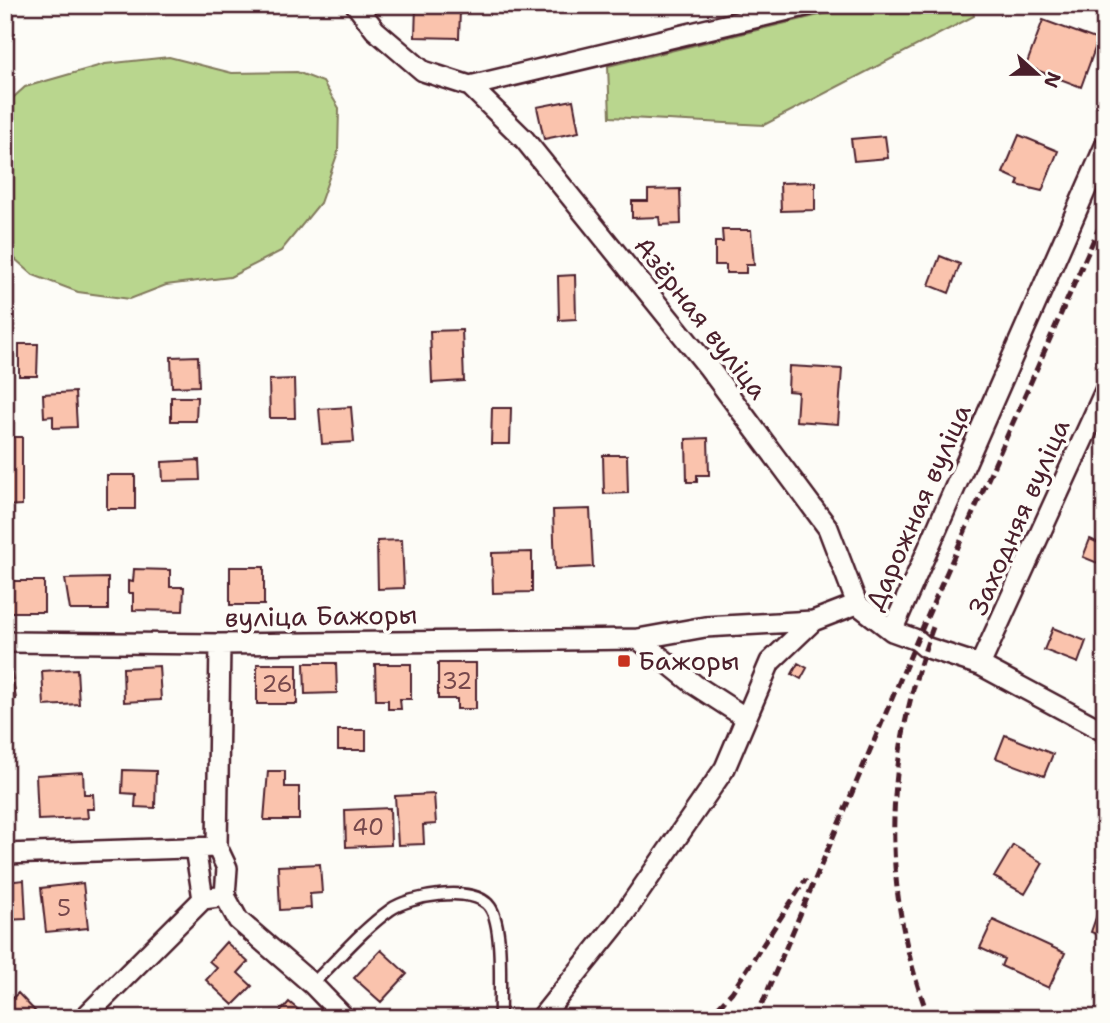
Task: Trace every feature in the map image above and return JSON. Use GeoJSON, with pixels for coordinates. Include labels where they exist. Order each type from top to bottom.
{"type":"FeatureCollection","features":[{"type":"Feature","properties":{"kind":"street","name":"Азёрная вуліца"},"geometry":{"type":"LineString","coordinates":[[356,5],[376,30],[423,71],[470,86],[524,139],[709,368],[828,528],[857,604]]}},
{"type":"Feature","properties":{"kind":"street"},"geometry":{"type":"LineString","coordinates":[[470,86],[809,5]]}},
{"type":"Feature","properties":{"kind":"street","name":"Дарожная вуліца"},"geometry":{"type":"LineString","coordinates":[[541,1018],[622,917],[725,768],[770,662],[813,621],[857,604],[892,631],[1105,146]]}},
{"type":"Feature","properties":{"kind":"street","name":"Заходняя вуліца"},"geometry":{"type":"LineString","coordinates":[[980,665],[1105,391]]}},
{"type":"Feature","properties":{"kind":"street","name":"вуліца Бажоры"},"geometry":{"type":"LineString","coordinates":[[5,642],[220,644],[638,639],[705,627],[813,621]]}},
{"type":"Feature","properties":{"kind":"street"},"geometry":{"type":"LineString","coordinates":[[892,631],[917,640],[925,647],[980,665],[1105,732]]}},
{"type":"Feature","properties":{"kind":"street"},"geometry":{"type":"LineString","coordinates":[[638,639],[695,685],[746,718]]}},
{"type":"Feature","properties":{"kind":"street"},"geometry":{"type":"LineString","coordinates":[[220,644],[217,847],[227,868],[225,896],[238,920],[312,984],[345,1018]]}},
{"type":"Feature","properties":{"kind":"street"},"geometry":{"type":"LineString","coordinates":[[5,854],[217,847]]}},
{"type":"Feature","properties":{"kind":"street"},"geometry":{"type":"LineString","coordinates":[[195,848],[203,899]]}},
{"type":"Feature","properties":{"kind":"street"},"geometry":{"type":"LineString","coordinates":[[84,1018],[203,899],[225,896]]}},
{"type":"Feature","properties":{"kind":"lane"},"geometry":{"type":"LineString","coordinates":[[312,984],[391,909],[435,895],[470,894],[489,905],[496,922],[500,1018]]}},
{"type":"Feature","properties":{"kind":"green space"},"geometry":{"type":"Polygon","coordinates":[[[861,5],[972,5],[974,16],[764,125],[610,117],[608,66],[861,5]]]}},
{"type":"Feature","properties":{"kind":"green space"},"geometry":{"type":"Polygon","coordinates":[[[169,57],[232,73],[297,72],[323,82],[339,108],[338,152],[320,203],[281,251],[230,277],[166,285],[130,299],[78,292],[33,275],[5,250],[5,105],[25,87],[105,64],[169,57]]]}},
{"type":"Feature","properties":{"kind":"building"},"geometry":{"type":"Polygon","coordinates":[[[416,5],[460,10],[459,38],[415,37],[416,5]]]}},
{"type":"Feature","properties":{"kind":"building"},"geometry":{"type":"Polygon","coordinates":[[[1043,20],[1098,40],[1081,87],[1026,66],[1043,20]]]}},
{"type":"Feature","properties":{"kind":"building"},"geometry":{"type":"Polygon","coordinates":[[[573,100],[579,132],[544,139],[537,107],[573,100]]]}},
{"type":"Feature","properties":{"kind":"building"},"geometry":{"type":"Polygon","coordinates":[[[1019,135],[1058,151],[1042,191],[1017,185],[1019,180],[1003,173],[1019,135]]]}},
{"type":"Feature","properties":{"kind":"building"},"geometry":{"type":"Polygon","coordinates":[[[885,136],[888,158],[854,161],[851,139],[885,136]]]}},
{"type":"Feature","properties":{"kind":"building"},"geometry":{"type":"Polygon","coordinates":[[[815,182],[815,210],[781,211],[780,183],[815,182]]]}},
{"type":"Feature","properties":{"kind":"building"},"geometry":{"type":"Polygon","coordinates":[[[680,189],[681,224],[660,225],[659,217],[632,218],[632,201],[648,201],[648,190],[680,189]]]}},
{"type":"Feature","properties":{"kind":"building"},"geometry":{"type":"Polygon","coordinates":[[[722,230],[751,230],[754,265],[746,265],[746,273],[726,273],[726,265],[715,265],[715,242],[723,242],[722,230]]]}},
{"type":"Feature","properties":{"kind":"building"},"geometry":{"type":"Polygon","coordinates":[[[940,256],[960,264],[949,293],[929,285],[940,256]]]}},
{"type":"Feature","properties":{"kind":"building"},"geometry":{"type":"Polygon","coordinates":[[[575,275],[576,319],[559,320],[558,276],[575,275]]]}},
{"type":"Feature","properties":{"kind":"building"},"geometry":{"type":"Polygon","coordinates":[[[462,330],[464,381],[432,383],[430,331],[462,330]]]}},
{"type":"Feature","properties":{"kind":"building"},"geometry":{"type":"Polygon","coordinates":[[[19,344],[38,344],[37,376],[19,376],[19,344]]]}},
{"type":"Feature","properties":{"kind":"building"},"geometry":{"type":"Polygon","coordinates":[[[198,356],[199,386],[172,387],[171,357],[198,356]]]}},
{"type":"Feature","properties":{"kind":"building"},"geometry":{"type":"Polygon","coordinates":[[[789,366],[842,369],[838,424],[796,421],[798,392],[788,391],[789,366]]]}},
{"type":"Feature","properties":{"kind":"building"},"geometry":{"type":"Polygon","coordinates":[[[294,379],[295,418],[270,418],[269,380],[294,379]]]}},
{"type":"Feature","properties":{"kind":"building"},"geometry":{"type":"Polygon","coordinates":[[[75,392],[77,427],[53,428],[53,416],[44,417],[43,394],[75,392]]]}},
{"type":"Feature","properties":{"kind":"building"},"geometry":{"type":"Polygon","coordinates":[[[171,397],[197,397],[196,421],[171,421],[171,397]]]}},
{"type":"Feature","properties":{"kind":"building"},"geometry":{"type":"Polygon","coordinates":[[[351,407],[354,442],[322,444],[319,409],[351,407]]]}},
{"type":"Feature","properties":{"kind":"building"},"geometry":{"type":"Polygon","coordinates":[[[492,408],[511,408],[510,444],[491,444],[492,408]]]}},
{"type":"Feature","properties":{"kind":"building"},"geometry":{"type":"Polygon","coordinates":[[[5,437],[22,437],[22,505],[5,506],[5,437]]]}},
{"type":"Feature","properties":{"kind":"building"},"geometry":{"type":"Polygon","coordinates":[[[708,438],[709,475],[697,475],[697,482],[687,482],[686,439],[708,438]]]}},
{"type":"Feature","properties":{"kind":"building"},"geometry":{"type":"Polygon","coordinates":[[[603,455],[627,455],[628,493],[604,494],[603,455]]]}},
{"type":"Feature","properties":{"kind":"building"},"geometry":{"type":"Polygon","coordinates":[[[199,460],[200,480],[163,481],[162,462],[199,460]]]}},
{"type":"Feature","properties":{"kind":"building"},"geometry":{"type":"Polygon","coordinates":[[[107,475],[135,475],[135,509],[107,509],[107,475]]]}},
{"type":"Feature","properties":{"kind":"building"},"geometry":{"type":"Polygon","coordinates":[[[590,509],[593,567],[555,569],[553,510],[590,509]]]}},
{"type":"Feature","properties":{"kind":"building"},"geometry":{"type":"Polygon","coordinates":[[[1090,539],[1105,546],[1105,566],[1083,557],[1090,539]]]}},
{"type":"Feature","properties":{"kind":"building"},"geometry":{"type":"Polygon","coordinates":[[[402,540],[404,588],[378,589],[377,541],[402,540]]]}},
{"type":"Feature","properties":{"kind":"building"},"geometry":{"type":"Polygon","coordinates":[[[532,552],[532,592],[493,593],[492,553],[532,552]]]}},
{"type":"Feature","properties":{"kind":"building"},"geometry":{"type":"Polygon","coordinates":[[[230,567],[264,567],[264,605],[230,605],[230,567]]]}},
{"type":"Feature","properties":{"kind":"building"},"geometry":{"type":"Polygon","coordinates":[[[134,569],[170,570],[170,587],[184,587],[183,611],[133,610],[133,593],[128,593],[128,581],[133,582],[134,569]]]}},
{"type":"Feature","properties":{"kind":"building"},"geometry":{"type":"Polygon","coordinates":[[[108,578],[108,610],[70,610],[65,579],[108,578]]]}},
{"type":"Feature","properties":{"kind":"building"},"geometry":{"type":"Polygon","coordinates":[[[5,581],[44,581],[44,612],[5,612],[5,581]]]}},
{"type":"Feature","properties":{"kind":"building"},"geometry":{"type":"Polygon","coordinates":[[[1053,628],[1086,641],[1078,663],[1044,650],[1053,628]]]}},
{"type":"Feature","properties":{"kind":"building"},"geometry":{"type":"Polygon","coordinates":[[[304,663],[336,663],[337,693],[305,694],[304,663]]]}},
{"type":"Feature","properties":{"kind":"building"},"geometry":{"type":"Polygon","coordinates":[[[438,663],[476,663],[476,709],[457,709],[457,699],[438,699],[438,663]]]}},
{"type":"Feature","properties":{"kind":"building"},"geometry":{"type":"Polygon","coordinates":[[[798,663],[807,668],[801,679],[792,674],[798,663]]]}},
{"type":"Feature","properties":{"kind":"building"},"geometry":{"type":"Polygon","coordinates":[[[257,664],[297,664],[297,704],[257,704],[257,664]]]}},
{"type":"Feature","properties":{"kind":"building"},"geometry":{"type":"Polygon","coordinates":[[[375,664],[411,664],[411,699],[400,699],[401,709],[388,709],[388,700],[376,700],[375,664]]]}},
{"type":"Feature","properties":{"kind":"building"},"geometry":{"type":"Polygon","coordinates":[[[159,666],[161,700],[124,702],[123,668],[159,666]]]}},
{"type":"Feature","properties":{"kind":"building"},"geometry":{"type":"Polygon","coordinates":[[[11,667],[16,699],[5,700],[5,668],[11,667]]]}},
{"type":"Feature","properties":{"kind":"building"},"geometry":{"type":"Polygon","coordinates":[[[77,669],[79,704],[44,706],[42,671],[77,669]]]}},
{"type":"Feature","properties":{"kind":"building"},"geometry":{"type":"Polygon","coordinates":[[[338,730],[366,730],[366,750],[338,750],[338,730]]]}},
{"type":"Feature","properties":{"kind":"building"},"geometry":{"type":"Polygon","coordinates":[[[1005,735],[1053,754],[1044,776],[996,758],[1005,735]]]}},
{"type":"Feature","properties":{"kind":"building"},"geometry":{"type":"Polygon","coordinates":[[[123,770],[156,771],[155,808],[135,807],[136,794],[122,793],[123,770]]]}},
{"type":"Feature","properties":{"kind":"building"},"geometry":{"type":"Polygon","coordinates":[[[268,771],[285,771],[285,787],[299,787],[299,820],[264,820],[268,771]]]}},
{"type":"Feature","properties":{"kind":"building"},"geometry":{"type":"Polygon","coordinates":[[[83,772],[84,794],[93,794],[94,809],[87,809],[88,818],[38,820],[36,775],[83,772]]]}},
{"type":"Feature","properties":{"kind":"building"},"geometry":{"type":"Polygon","coordinates":[[[434,794],[436,824],[423,825],[424,844],[398,845],[395,796],[434,794]]]}},
{"type":"Feature","properties":{"kind":"building"},"geometry":{"type":"Polygon","coordinates":[[[390,808],[391,845],[346,847],[345,810],[390,808]]]}},
{"type":"Feature","properties":{"kind":"building"},"geometry":{"type":"Polygon","coordinates":[[[1013,845],[1043,863],[1025,894],[994,877],[1013,845]]]}},
{"type":"Feature","properties":{"kind":"building"},"geometry":{"type":"Polygon","coordinates":[[[320,864],[322,893],[310,894],[311,908],[280,910],[278,866],[320,864]]]}},
{"type":"Feature","properties":{"kind":"building"},"geometry":{"type":"Polygon","coordinates":[[[24,880],[26,919],[5,920],[5,882],[24,880]]]}},
{"type":"Feature","properties":{"kind":"building"},"geometry":{"type":"Polygon","coordinates":[[[83,883],[88,928],[46,932],[41,888],[83,883]]]}},
{"type":"Feature","properties":{"kind":"building"},"geometry":{"type":"Polygon","coordinates":[[[1099,909],[1105,911],[1105,946],[1098,943],[1101,936],[1091,932],[1099,909]]]}},
{"type":"Feature","properties":{"kind":"building"},"geometry":{"type":"Polygon","coordinates":[[[993,920],[1065,953],[1049,988],[1001,966],[1004,959],[980,948],[993,920]]]}},
{"type":"Feature","properties":{"kind":"building"},"geometry":{"type":"Polygon","coordinates":[[[226,942],[248,962],[238,973],[252,986],[233,1005],[206,980],[217,968],[209,961],[226,942]]]}},
{"type":"Feature","properties":{"kind":"building"},"geometry":{"type":"Polygon","coordinates":[[[381,950],[407,974],[381,1002],[354,978],[381,950]]]}},
{"type":"Feature","properties":{"kind":"building"},"geometry":{"type":"Polygon","coordinates":[[[18,993],[35,1011],[27,1018],[5,1018],[5,996],[9,1001],[18,993]]]}},
{"type":"Feature","properties":{"kind":"building"},"geometry":{"type":"Polygon","coordinates":[[[289,1002],[302,1013],[301,1018],[275,1018],[289,1002]]]}},
{"type":"Feature","properties":{"kind":"railway"},"geometry":{"type":"LineString","coordinates":[[756,1018],[917,640],[1105,214]]}},
{"type":"Feature","properties":{"kind":"railway"},"geometry":{"type":"LineString","coordinates":[[929,1018],[913,969],[902,920],[895,871],[894,822],[897,774],[905,725],[933,627]]}},
{"type":"Feature","properties":{"kind":"railway"},"geometry":{"type":"LineString","coordinates":[[708,1018],[732,992],[806,879]]}},
{"type":"Feature","properties":{"kind":"place","name":"Бажоры"},"geometry":{"type":"Point","coordinates":[624,661]}}]}
